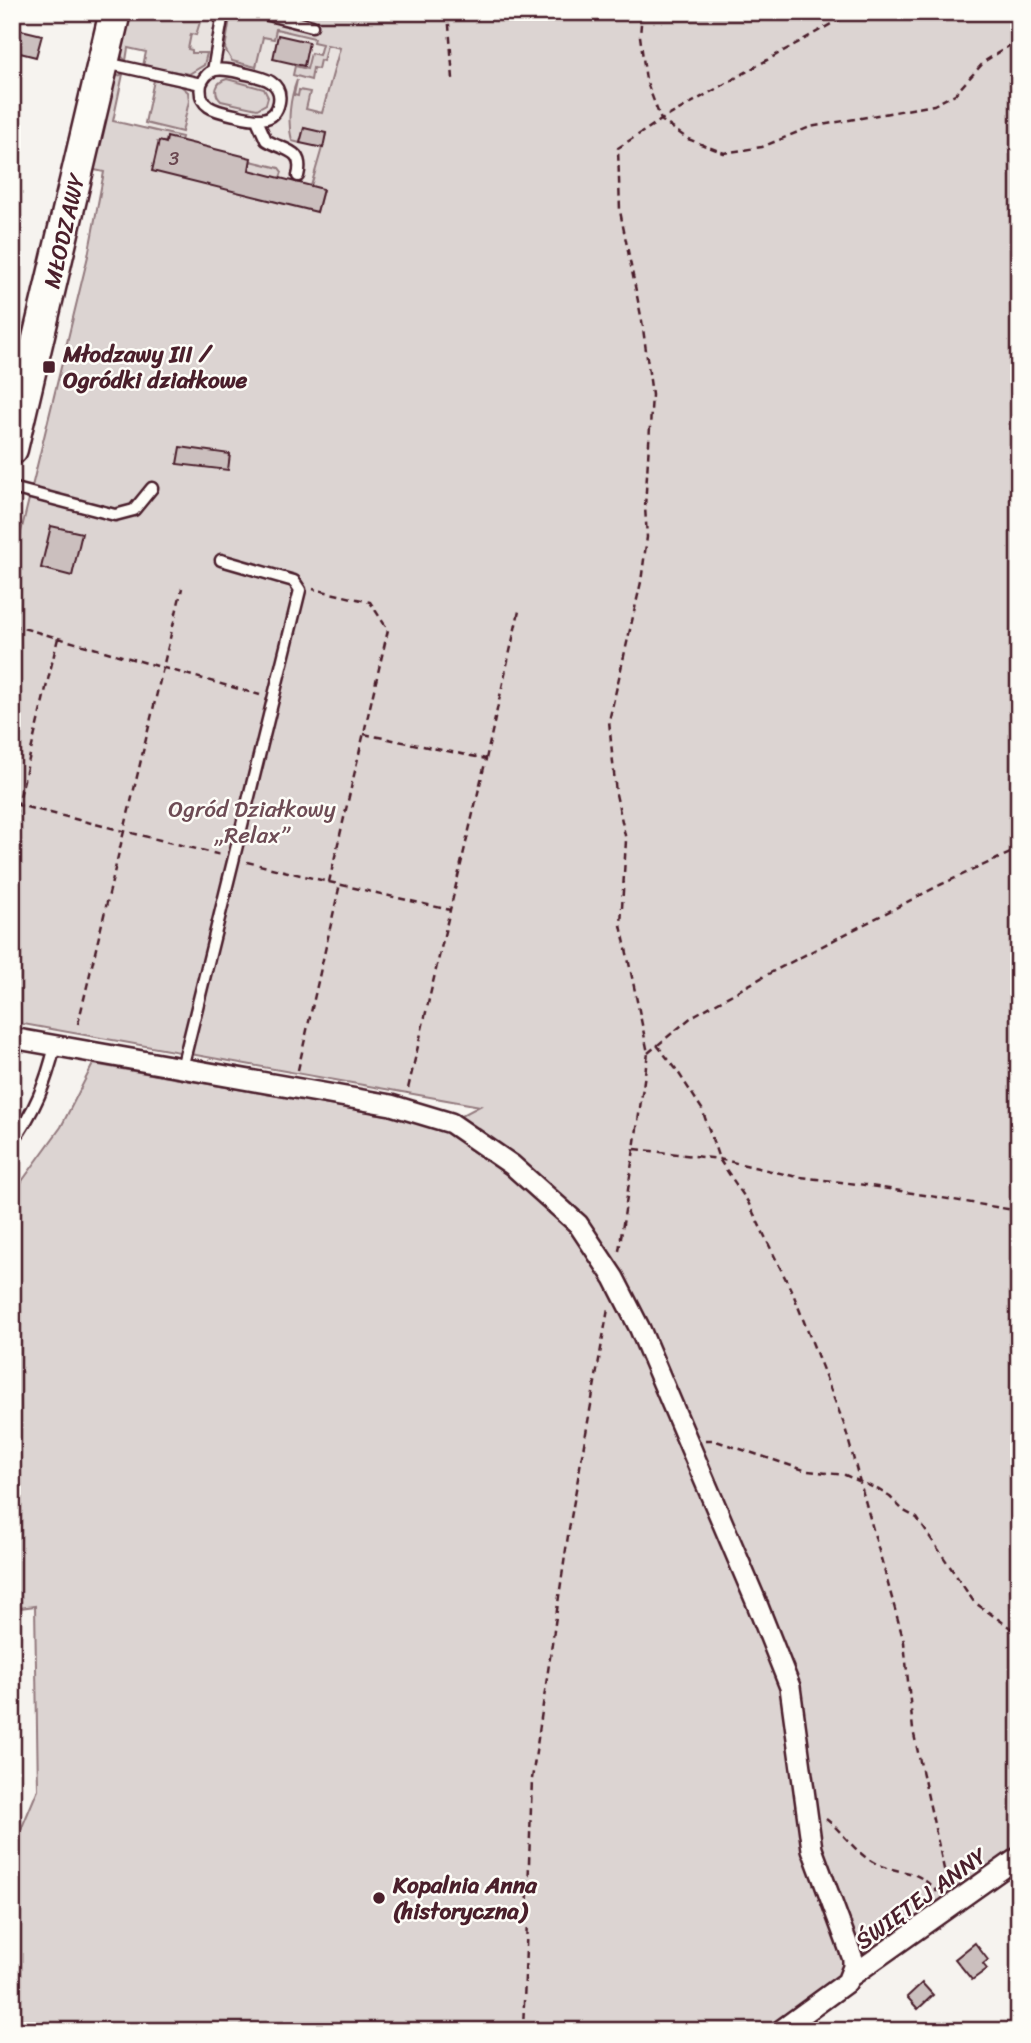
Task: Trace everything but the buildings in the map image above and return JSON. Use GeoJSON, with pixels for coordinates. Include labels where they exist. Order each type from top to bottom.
{"type":"FeatureCollection","features":[{"type":"Feature","properties":{"kind":"main road","name":"MŁODZAWY"},"geometry":{"type":"LineString","coordinates":[[12,449],[115,12]]}},
{"type":"Feature","properties":{"kind":"street"},"geometry":{"type":"LineString","coordinates":[[12,1038],[391,1105],[451,1123],[512,1165],[578,1224],[614,1278],[640,1329],[790,1687],[812,1849],[852,1959],[849,1979]]}},
{"type":"Feature","properties":{"kind":"street","name":"ŚWIĘTEJ ANNY"},"geometry":{"type":"LineString","coordinates":[[780,2031],[1019,1857]]}},
{"type":"Feature","properties":{"kind":"lane"},"geometry":{"type":"LineString","coordinates":[[213,71],[222,19],[227,12]]}},
{"type":"Feature","properties":{"kind":"lane"},"geometry":{"type":"LineString","coordinates":[[257,12],[312,26]]}},
{"type":"Feature","properties":{"kind":"lane"},"geometry":{"type":"LineString","coordinates":[[104,62],[201,85]]}},
{"type":"Feature","properties":{"kind":"lane"},"geometry":{"type":"LineString","coordinates":[[220,69],[265,78],[274,84],[279,93],[278,106],[270,116],[257,120],[213,111],[207,107],[200,94],[201,85],[207,74],[220,69]]}},
{"type":"Feature","properties":{"kind":"lane"},"geometry":{"type":"LineString","coordinates":[[257,120],[265,140],[289,150],[298,159],[298,176]]}},
{"type":"Feature","properties":{"kind":"lane"},"geometry":{"type":"LineString","coordinates":[[12,488],[115,515],[134,510],[152,488]]}},
{"type":"Feature","properties":{"kind":"lane"},"geometry":{"type":"LineString","coordinates":[[182,1068],[300,586],[294,581],[222,560]]}},
{"type":"Feature","properties":{"kind":"lane"},"geometry":{"type":"LineString","coordinates":[[12,1142],[32,1112],[47,1082],[55,1046]]}},
{"type":"Feature","properties":{"kind":"path"},"geometry":{"type":"LineString","coordinates":[[448,12],[453,79]]}},
{"type":"Feature","properties":{"kind":"path"},"geometry":{"type":"LineString","coordinates":[[642,12],[640,36],[646,80],[661,120],[688,139],[724,153],[762,147],[810,127],[934,104],[955,94],[985,61],[1009,46],[1019,36]]}},
{"type":"Feature","properties":{"kind":"path"},"geometry":{"type":"LineString","coordinates":[[523,2031],[532,1779],[569,1529],[614,1278],[648,1053],[621,925],[626,840],[616,794],[609,721],[641,582],[647,537],[645,507],[652,395],[642,321],[620,211],[618,148],[661,120],[856,12]]}},
{"type":"Feature","properties":{"kind":"path"},"geometry":{"type":"LineString","coordinates":[[300,586],[370,602],[388,630],[330,882]]}},
{"type":"Feature","properties":{"kind":"path"},"geometry":{"type":"LineString","coordinates":[[78,1024],[182,589]]}},
{"type":"Feature","properties":{"kind":"path"},"geometry":{"type":"LineString","coordinates":[[407,1093],[519,611]]}},
{"type":"Feature","properties":{"kind":"path"},"geometry":{"type":"LineString","coordinates":[[12,625],[273,699]]}},
{"type":"Feature","properties":{"kind":"path"},"geometry":{"type":"LineString","coordinates":[[12,828],[58,638]]}},
{"type":"Feature","properties":{"kind":"path"},"geometry":{"type":"LineString","coordinates":[[364,733],[486,759]]}},
{"type":"Feature","properties":{"kind":"path"},"geometry":{"type":"LineString","coordinates":[[18,805],[450,910]]}},
{"type":"Feature","properties":{"kind":"path"},"geometry":{"type":"LineString","coordinates":[[648,1053],[693,1016],[772,972],[940,885],[1019,849]]}},
{"type":"Feature","properties":{"kind":"path"},"geometry":{"type":"LineString","coordinates":[[298,1070],[340,884]]}},
{"type":"Feature","properties":{"kind":"path"},"geometry":{"type":"LineString","coordinates":[[657,1045],[702,1109],[719,1159],[748,1202],[794,1296],[844,1424],[904,1642],[913,1730],[953,1906]]}},
{"type":"Feature","properties":{"kind":"path"},"geometry":{"type":"LineString","coordinates":[[635,1149],[719,1159],[793,1176],[865,1185],[1019,1212]]}},
{"type":"Feature","properties":{"kind":"path"},"geometry":{"type":"LineString","coordinates":[[689,1445],[699,1440],[713,1440],[807,1471],[845,1475],[890,1497],[904,1511],[917,1518],[974,1602],[1019,1634]]}},
{"type":"Feature","properties":{"kind":"path"},"geometry":{"type":"LineString","coordinates":[[808,1818],[821,1816],[829,1821],[857,1850],[874,1862],[925,1877],[953,1906]]}},
{"type":"Feature","properties":{"kind":"shaded area"},"geometry":{"type":"Polygon","coordinates":[[[162,12],[368,12],[320,213],[133,178],[158,63],[162,12]]]}},
{"type":"Feature","properties":{"kind":"green space"},"geometry":{"type":"Polygon","coordinates":[[[128,12],[203,12],[196,35],[191,34],[188,49],[192,50],[192,53],[207,53],[204,65],[189,74],[143,66],[146,52],[128,48],[126,61],[118,53],[128,12]]]}},
{"type":"Feature","properties":{"kind":"green space","name":"Ogród Działkowy „Relax”"},"geometry":{"type":"Polygon","coordinates":[[[274,12],[1019,12],[1019,1847],[767,2031],[12,2031],[12,1851],[38,1789],[35,1606],[12,1609],[12,1195],[61,1127],[93,1064],[444,1125],[480,1106],[12,1022],[12,569],[88,256],[104,172],[90,169],[112,78],[123,74],[113,121],[182,137],[181,141],[159,142],[244,192],[251,161],[279,168],[282,172],[280,178],[317,212],[323,190],[311,186],[326,134],[304,128],[300,143],[292,141],[291,102],[297,80],[294,95],[298,96],[299,90],[310,92],[306,109],[322,113],[340,48],[327,45],[323,61],[320,60],[318,69],[313,68],[311,80],[293,75],[295,66],[307,69],[311,53],[319,55],[322,44],[313,42],[314,38],[276,29],[274,39],[263,37],[256,67],[232,61],[225,49],[230,18],[236,13],[313,31],[315,23],[274,12]]]}},
{"type":"Feature","properties":{"kind":"green space"},"geometry":{"type":"Polygon","coordinates":[[[227,79],[264,89],[268,97],[266,104],[257,109],[221,101],[216,88],[227,79]]]}},
{"type":"Feature","properties":{"kind":"green space"},"geometry":{"type":"Polygon","coordinates":[[[154,80],[181,86],[188,92],[189,101],[182,132],[145,123],[154,80]]]}},
{"type":"Feature","properties":{"kind":"place","name":"Młodzawy III / Ogródki działkowe"},"geometry":{"type":"Point","coordinates":[49,367]}},
{"type":"Feature","properties":{"kind":"place","name":"Kopalnia Anna (historyczna)"},"geometry":{"type":"Point","coordinates":[379,1898]}}]}
